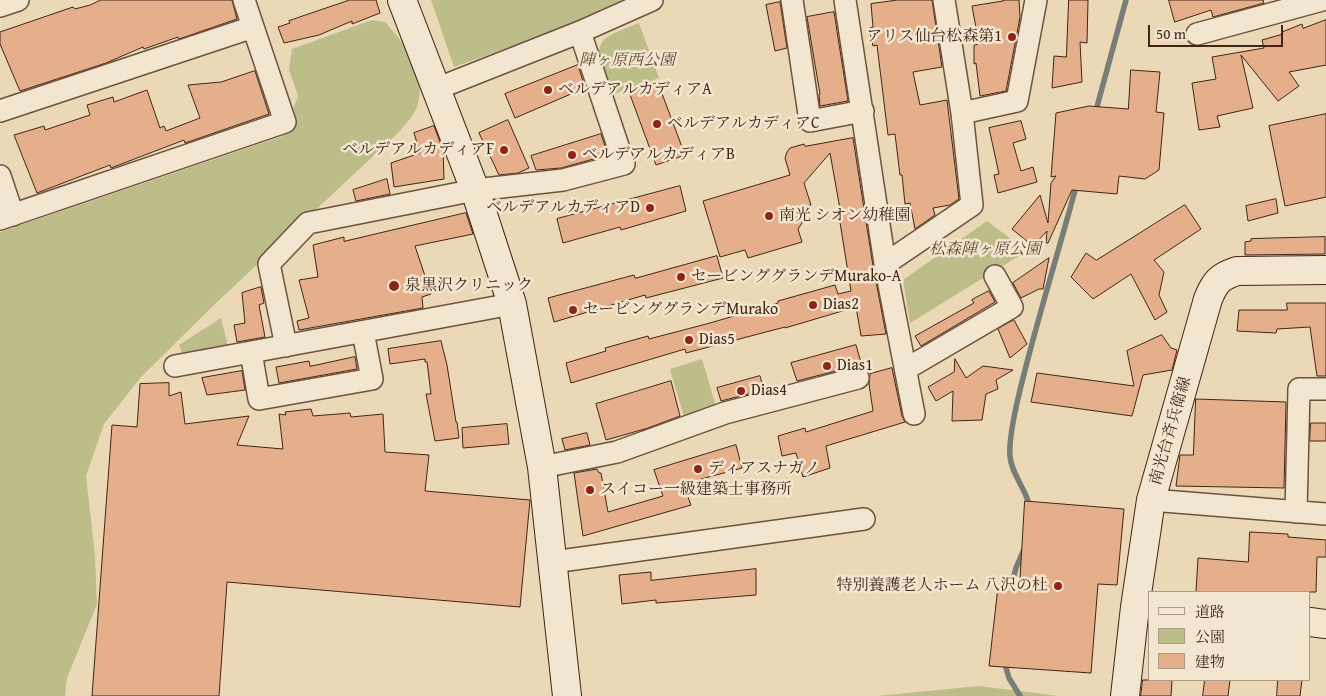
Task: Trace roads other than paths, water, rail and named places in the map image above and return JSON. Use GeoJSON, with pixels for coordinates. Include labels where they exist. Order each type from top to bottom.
{"type":"FeatureCollection","features":[{"type":"Feature","properties":{"kind":"street"},"geometry":{"type":"LineString","coordinates":[[0,6],[18,0]]}},
{"type":"Feature","properties":{"kind":"street"},"geometry":{"type":"LineString","coordinates":[[402,0],[475,190],[512,304],[542,467],[567,696]]}},
{"type":"Feature","properties":{"kind":"street"},"geometry":{"type":"LineString","coordinates":[[436,89],[580,32],[652,0]]}},
{"type":"Feature","properties":{"kind":"street"},"geometry":{"type":"LineString","coordinates":[[792,0],[810,120],[863,111]]}},
{"type":"Feature","properties":{"kind":"street"},"geometry":{"type":"LineString","coordinates":[[845,0],[885,264],[914,414]]}},
{"type":"Feature","properties":{"kind":"street"},"geometry":{"type":"LineString","coordinates":[[885,264],[972,205],[962,113],[944,0]]}},
{"type":"Feature","properties":{"kind":"street"},"geometry":{"type":"LineString","coordinates":[[962,113],[1017,101],[1036,0]]}},
{"type":"Feature","properties":{"kind":"street"},"geometry":{"type":"LineString","coordinates":[[1198,34],[1322,0]]}},
{"type":"Feature","properties":{"kind":"street"},"geometry":{"type":"LineString","coordinates":[[0,176],[7,217],[285,122],[253,27],[247,1]]}},
{"type":"Feature","properties":{"kind":"street"},"geometry":{"type":"LineString","coordinates":[[0,111],[253,27]]}},
{"type":"Feature","properties":{"kind":"street"},"geometry":{"type":"LineString","coordinates":[[286,346],[269,264],[308,223],[475,190],[562,180],[624,164],[580,32]]}},
{"type":"Feature","properties":{"kind":"street","name":"南光台斉兵衛線"},"geometry":{"type":"LineString","coordinates":[[1125,696],[1143,607],[1151,500],[1205,309],[1214,284],[1225,276],[1237,271],[1326,270]]}},
{"type":"Feature","properties":{"kind":"street"},"geometry":{"type":"LineString","coordinates":[[906,368],[1012,307],[995,276]]}},
{"type":"Feature","properties":{"kind":"street"},"geometry":{"type":"LineString","coordinates":[[174,366],[512,304]]}},
{"type":"Feature","properties":{"kind":"street"},"geometry":{"type":"LineString","coordinates":[[251,352],[259,399],[372,379],[363,332]]}},
{"type":"Feature","properties":{"kind":"street"},"geometry":{"type":"LineString","coordinates":[[542,467],[617,452],[725,413],[858,378]]}},
{"type":"Feature","properties":{"kind":"street"},"geometry":{"type":"LineString","coordinates":[[1296,512],[1299,389],[1326,389]]}},
{"type":"Feature","properties":{"kind":"street"},"geometry":{"type":"LineString","coordinates":[[1151,500],[1326,514]]}},
{"type":"Feature","properties":{"kind":"street"},"geometry":{"type":"LineString","coordinates":[[553,562],[864,519]]}},
{"type":"Feature","properties":{"kind":"street"},"geometry":{"type":"LineString","coordinates":[[1311,622],[1326,624]]}},
{"type":"Feature","properties":{"kind":"waterway"},"geometry":{"type":"LineString","coordinates":[[1095,114],[1126,0]]}},
{"type":"Feature","properties":{"kind":"waterway"},"geometry":{"type":"LineString","coordinates":[[1030,508],[1011,463],[1012,426],[1030,350],[1077,183]]}},
{"type":"Feature","properties":{"kind":"waterway"},"geometry":{"type":"LineString","coordinates":[[1009,595],[1016,568],[1024,549]]}},
{"type":"Feature","properties":{"kind":"waterway"},"geometry":{"type":"LineString","coordinates":[[1004,661],[1009,678],[1020,696]]}},
{"type":"Feature","properties":{"kind":"place","name":"アリス仙台松森第1"},"geometry":{"type":"Point","coordinates":[1012,37]}},
{"type":"Feature","properties":{"kind":"place","name":"ベルデアルカディアA"},"geometry":{"type":"Point","coordinates":[548,90]}},
{"type":"Feature","properties":{"kind":"place","name":"ベルデアルカディアC"},"geometry":{"type":"Point","coordinates":[657,124]}},
{"type":"Feature","properties":{"kind":"place","name":"ベルデアルカディアF"},"geometry":{"type":"Point","coordinates":[504,150]}},
{"type":"Feature","properties":{"kind":"place","name":"ベルデアルカディアB"},"geometry":{"type":"Point","coordinates":[572,155]}},
{"type":"Feature","properties":{"kind":"place","name":"ベルデアルカディアD"},"geometry":{"type":"Point","coordinates":[650,208]}},
{"type":"Feature","properties":{"kind":"place","name":"南光 シオン幼稚園"},"geometry":{"type":"Point","coordinates":[769,216]}},
{"type":"Feature","properties":{"kind":"place","name":"セービンググランデMurako-A"},"geometry":{"type":"Point","coordinates":[681,277]}},
{"type":"Feature","properties":{"kind":"place","name":"泉黒沢クリニック"},"geometry":{"type":"Point","coordinates":[394,286]}},
{"type":"Feature","properties":{"kind":"place","name":"Dias2"},"geometry":{"type":"Point","coordinates":[813,305]}},
{"type":"Feature","properties":{"kind":"place","name":"セービンググランデMurako"},"geometry":{"type":"Point","coordinates":[573,310]}},
{"type":"Feature","properties":{"kind":"place","name":"Dias5"},"geometry":{"type":"Point","coordinates":[689,340]}},
{"type":"Feature","properties":{"kind":"place","name":"Dias1"},"geometry":{"type":"Point","coordinates":[827,366]}},
{"type":"Feature","properties":{"kind":"place","name":"Dias4"},"geometry":{"type":"Point","coordinates":[741,391]}},
{"type":"Feature","properties":{"kind":"place","name":"ディアスナガノ"},"geometry":{"type":"Point","coordinates":[698,469]}},
{"type":"Feature","properties":{"kind":"place","name":"スイコー一級建築士事務所"},"geometry":{"type":"Point","coordinates":[590,490]}},
{"type":"Feature","properties":{"kind":"place","name":"特別養護老人ホーム 八沢の杜"},"geometry":{"type":"Point","coordinates":[1058,586]}},
{"type":"Feature","properties":{"kind":"park label","name":"陣ヶ原西公園"},"geometry":{"type":"Point","coordinates":[627,61]}},
{"type":"Feature","properties":{"kind":"park label","name":"松森陣ヶ原公園"},"geometry":{"type":"Point","coordinates":[985,250]}}]}
